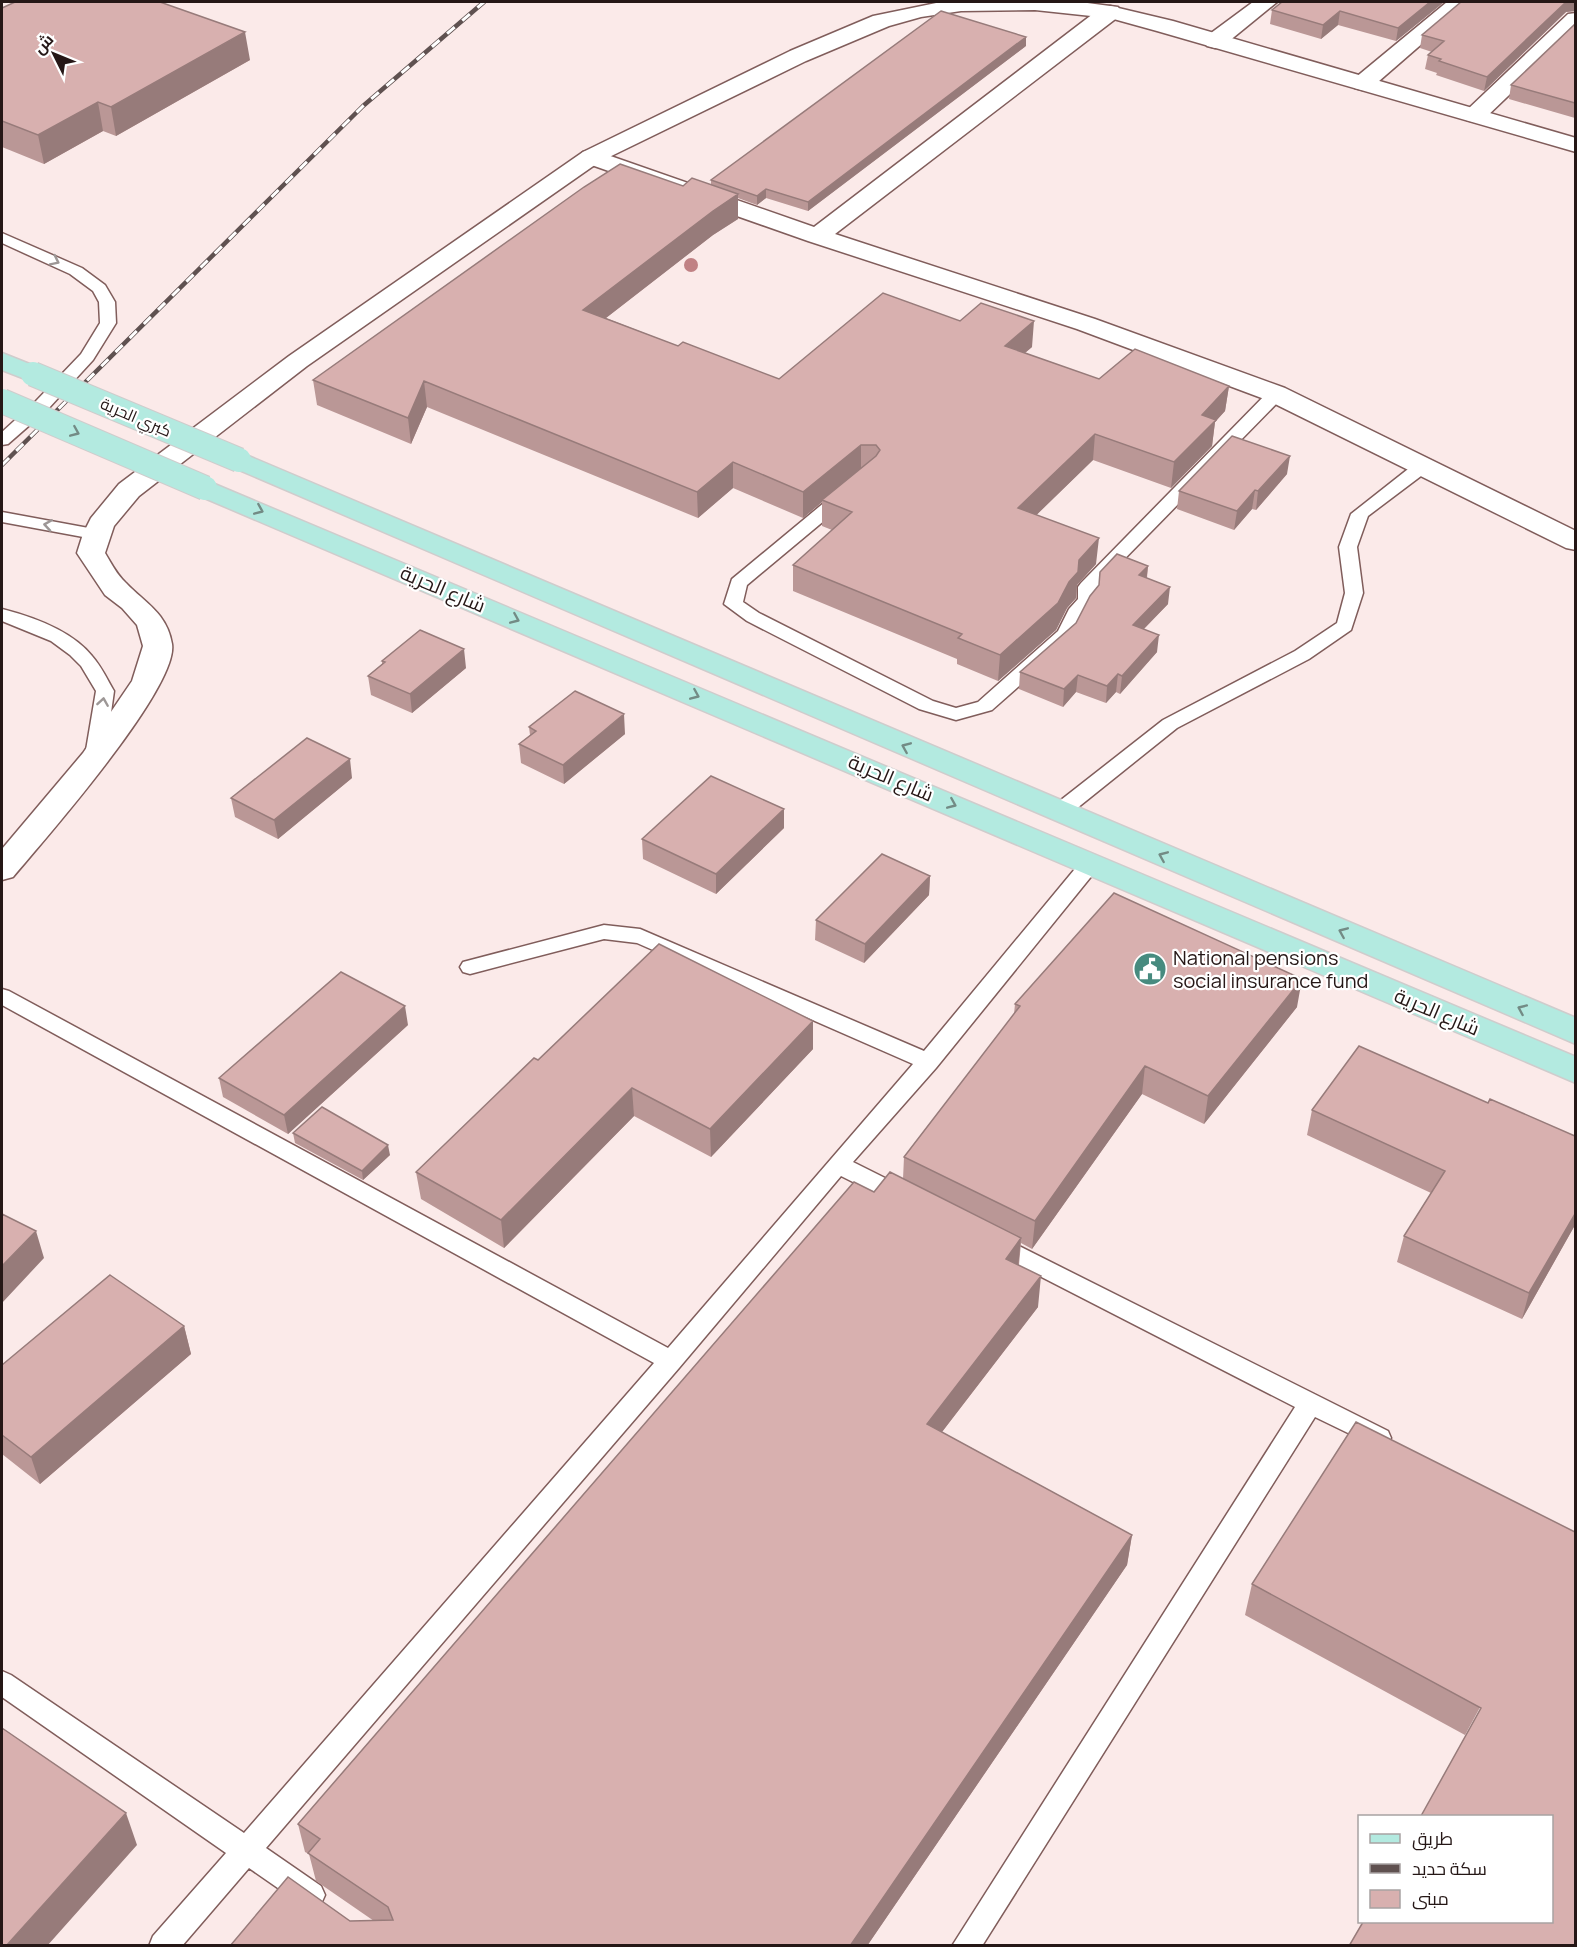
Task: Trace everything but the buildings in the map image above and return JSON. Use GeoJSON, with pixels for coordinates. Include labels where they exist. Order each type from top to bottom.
{"type":"FeatureCollection","features":[{"type":"Feature","properties":{"kind":"main road","name":"كبري الحرية"},"geometry":{"type":"LineString","coordinates":[[2,361],[239,460]]}},
{"type":"Feature","properties":{"kind":"main road","name":"كبري الحرية"},"geometry":{"type":"LineString","coordinates":[[2,401],[205,488]]}},
{"type":"Feature","properties":{"kind":"main road","name":"شارع الحرية"},"geometry":{"type":"LineString","coordinates":[[239,460],[1059,812],[1414,961],[1575,1032]]}},
{"type":"Feature","properties":{"kind":"main road","name":"شارع الحرية"},"geometry":{"type":"LineString","coordinates":[[205,488],[1091,863],[1575,1071]]}},
{"type":"Feature","properties":{"kind":"street"},"geometry":{"type":"LineString","coordinates":[[1215,41],[1266,2]]}},
{"type":"Feature","properties":{"kind":"street"},"geometry":{"type":"LineString","coordinates":[[1363,83],[1459,2]]}},
{"type":"Feature","properties":{"kind":"street"},"geometry":{"type":"LineString","coordinates":[[2,869],[94,760],[147,682],[158,646],[151,623],[132,602],[115,589],[91,553],[94,534],[110,510],[129,490],[243,402],[591,157],[798,56],[881,21],[920,11],[961,5],[1035,4],[1110,12],[1575,145]]}},
{"type":"Feature","properties":{"kind":"street"},"geometry":{"type":"LineString","coordinates":[[817,236],[1110,12]]}},
{"type":"Feature","properties":{"kind":"street"},"geometry":{"type":"LineString","coordinates":[[1475,115],[1575,19]]}},
{"type":"Feature","properties":{"kind":"street"},"geometry":{"type":"LineString","coordinates":[[591,157],[817,236],[1086,324],[1276,394],[1575,542]]}},
{"type":"Feature","properties":{"kind":"lane"},"geometry":{"type":"LineString","coordinates":[[2,238],[76,271],[99,288],[107,302],[108,322],[87,357],[42,405],[2,441]]}},
{"type":"Feature","properties":{"kind":"lane"},"geometry":{"type":"LineString","coordinates":[[859,483],[738,583],[733,603],[753,617],[926,705],[956,714],[985,706],[1066,634],[1078,609],[1087,601],[1087,587],[1276,394]]}},
{"type":"Feature","properties":{"kind":"lane"},"geometry":{"type":"LineString","coordinates":[[1059,812],[1170,724],[1302,655],[1345,626],[1354,593],[1348,547],[1360,514],[1423,466]]}},
{"type":"Feature","properties":{"kind":"lane"},"geometry":{"type":"LineString","coordinates":[[2,517],[94,534]]}},
{"type":"Feature","properties":{"kind":"lane"},"geometry":{"type":"LineString","coordinates":[[2,615],[28,623],[63,640],[84,658],[105,691],[94,760]]}},
{"type":"Feature","properties":{"kind":"lane"},"geometry":{"type":"LineString","coordinates":[[163,1946],[928,1062],[1091,863]]}},
{"type":"Feature","properties":{"kind":"lane"},"geometry":{"type":"LineString","coordinates":[[470,967],[604,932],[640,936],[928,1062]]}},
{"type":"Feature","properties":{"kind":"lane"},"geometry":{"type":"LineString","coordinates":[[2,996],[671,1361]]}},
{"type":"Feature","properties":{"kind":"lane"},"geometry":{"type":"LineString","coordinates":[[838,1164],[922,1207]]}},
{"type":"Feature","properties":{"kind":"lane"},"geometry":{"type":"LineString","coordinates":[[975,1233],[1396,1446]]}},
{"type":"Feature","properties":{"kind":"lane"},"geometry":{"type":"LineString","coordinates":[[966,1946],[1311,1403]]}},
{"type":"Feature","properties":{"kind":"lane"},"geometry":{"type":"LineString","coordinates":[[2,1683],[334,1911]]}},
{"type":"Feature","properties":{"kind":"railway"},"geometry":{"type":"LineString","coordinates":[[2,465],[363,106],[484,2]]}},
{"type":"Feature","properties":{"kind":"place","name":"National pensions social insurance fund"},"geometry":{"type":"Point","coordinates":[1150,969]}}]}
